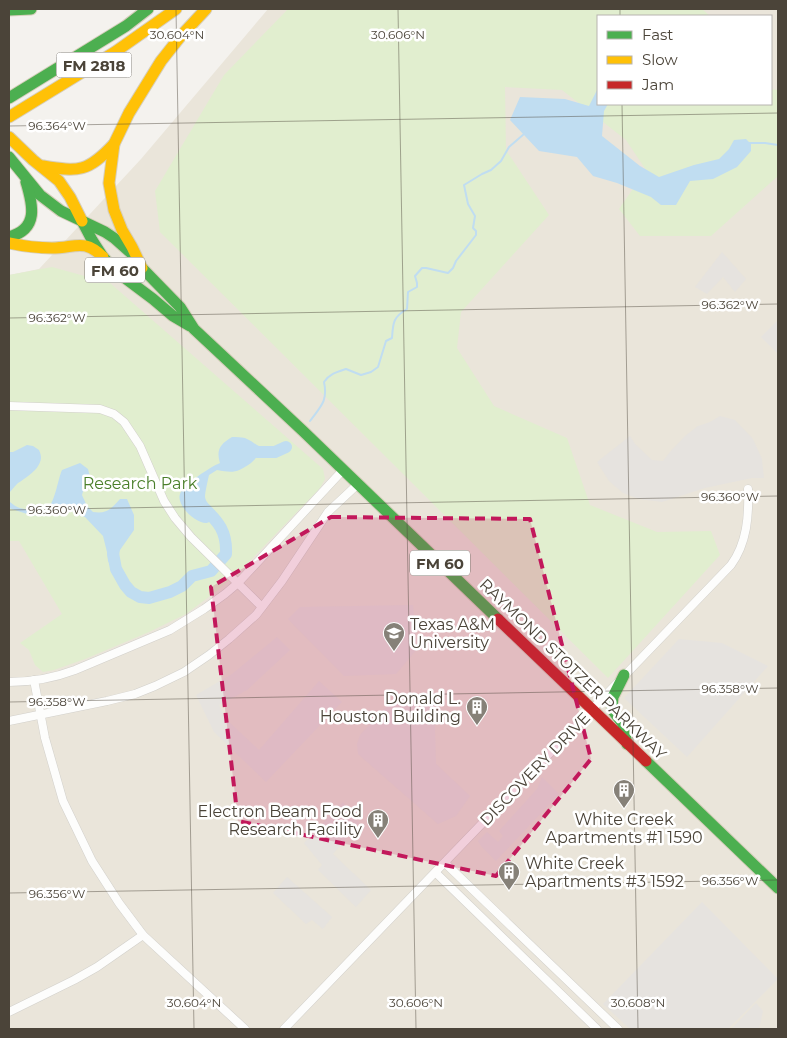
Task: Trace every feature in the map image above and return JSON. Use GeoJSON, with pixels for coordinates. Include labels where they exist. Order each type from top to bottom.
{"type":"FeatureCollection","features":[{"type":"Feature","properties":{"kind":"main road"},"geometry":{"type":"LineString","coordinates":[[9,10],[31,9]]}},
{"type":"Feature","properties":{"kind":"main road","name":"FM 2818"},"geometry":{"type":"LineString","coordinates":[[9,98],[126,26],[148,9]]}},
{"type":"Feature","properties":{"kind":"main road","name":"FM 2818"},"geometry":{"type":"LineString","coordinates":[[9,117],[105,58],[176,9]]}},
{"type":"Feature","properties":{"kind":"main road"},"geometry":{"type":"LineString","coordinates":[[40,166],[68,170],[81,169],[94,164],[105,154],[114,144],[129,113],[162,61],[180,37],[206,9]]}},
{"type":"Feature","properties":{"kind":"main road","name":"RAYMOND STOTZER PARKWAY"},"geometry":{"type":"LineString","coordinates":[[9,137],[65,189],[92,240],[103,257],[117,272],[173,316],[194,329],[778,888]]}},
{"type":"Feature","properties":{"kind":"main road"},"geometry":{"type":"LineString","coordinates":[[114,144],[110,173],[111,196],[117,220],[142,268]]}},
{"type":"Feature","properties":{"kind":"main road","name":"RAYMOND STOTZER PARKWAY"},"geometry":{"type":"LineString","coordinates":[[11,160],[40,195],[51,204],[114,238],[180,307],[194,329]]}},
{"type":"Feature","properties":{"kind":"main road"},"geometry":{"type":"LineString","coordinates":[[9,237],[20,233],[26,228],[32,216],[33,204],[23,173]]}},
{"type":"Feature","properties":{"kind":"main road"},"geometry":{"type":"LineString","coordinates":[[9,243],[50,248],[88,246],[96,250],[103,257]]}},
{"type":"Feature","properties":{"kind":"main road"},"geometry":{"type":"LineString","coordinates":[[624,675],[613,697],[612,707],[623,724],[627,744]]}},
{"type":"Feature","properties":{"kind":"street"},"geometry":{"type":"LineString","coordinates":[[9,406],[100,409],[114,414],[124,422],[140,446],[164,501],[175,518],[191,537],[262,607]]}},
{"type":"Feature","properties":{"kind":"street"},"geometry":{"type":"LineString","coordinates":[[9,682],[34,680],[61,675],[75,670],[170,630],[204,610],[238,583],[343,470]]}},
{"type":"Feature","properties":{"kind":"street"},"geometry":{"type":"LineString","coordinates":[[9,721],[40,716],[135,694],[177,675],[209,655],[256,615],[282,581],[328,512],[358,484]]}},
{"type":"Feature","properties":{"kind":"street","name":"DISCOVERY DRIVE"},"geometry":{"type":"LineString","coordinates":[[284,1029],[731,565],[741,547],[745,534],[749,510],[748,490]]}},
{"type":"Feature","properties":{"kind":"street"},"geometry":{"type":"LineString","coordinates":[[34,680],[45,738],[63,800],[92,861],[119,903],[143,935],[245,1029]]}},
{"type":"Feature","properties":{"kind":"street"},"geometry":{"type":"LineString","coordinates":[[445,863],[618,1029]]}},
{"type":"Feature","properties":{"kind":"street"},"geometry":{"type":"LineString","coordinates":[[436,873],[596,1029]]}},
{"type":"Feature","properties":{"kind":"street"},"geometry":{"type":"LineString","coordinates":[[486,922],[496,912]]}},
{"type":"Feature","properties":{"kind":"street"},"geometry":{"type":"LineString","coordinates":[[9,1012],[74,980],[105,962],[143,935]]}},
{"type":"Feature","properties":{"kind":"highlighted area"},"geometry":{"type":"Polygon","coordinates":[[[331,517],[530,519],[591,759],[496,876],[238,821],[211,587],[331,517]]]}},
{"type":"Feature","properties":{"kind":"shaded area","name":"Texas A&M University"},"geometry":{"type":"Polygon","coordinates":[[[268,9],[778,9],[778,1029],[9,1029],[9,275],[39,269],[141,159],[268,9]]]}},
{"type":"Feature","properties":{"kind":"shaded area"},"geometry":{"type":"Polygon","coordinates":[[[722,252],[746,279],[735,292],[723,277],[707,294],[695,287],[722,252]]]}},
{"type":"Feature","properties":{"kind":"shaded area"},"geometry":{"type":"Polygon","coordinates":[[[778,320],[778,351],[777,353],[761,337],[778,320]]]}},
{"type":"Feature","properties":{"kind":"shaded area"},"geometry":{"type":"Polygon","coordinates":[[[720,416],[735,420],[753,439],[762,459],[764,478],[752,478],[705,488],[662,502],[639,499],[623,493],[609,481],[597,462],[630,436],[635,444],[652,460],[663,461],[685,436],[698,426],[720,416]]]}},
{"type":"Feature","properties":{"kind":"shaded area"},"geometry":{"type":"Polygon","coordinates":[[[413,605],[417,649],[396,674],[344,676],[288,619],[300,607],[413,605]]]}},
{"type":"Feature","properties":{"kind":"shaded area"},"geometry":{"type":"Polygon","coordinates":[[[277,637],[290,650],[247,690],[219,705],[227,720],[259,750],[319,681],[342,702],[266,782],[214,732],[196,695],[232,674],[277,637]]]}},
{"type":"Feature","properties":{"kind":"shaded area"},"geometry":{"type":"Polygon","coordinates":[[[679,639],[722,643],[768,666],[687,757],[624,698],[679,639]]]}},
{"type":"Feature","properties":{"kind":"shaded area"},"geometry":{"type":"Polygon","coordinates":[[[434,692],[436,764],[470,796],[456,816],[438,824],[358,754],[357,744],[360,735],[394,699],[434,692]]]}},
{"type":"Feature","properties":{"kind":"shaded area"},"geometry":{"type":"Polygon","coordinates":[[[542,777],[559,794],[496,861],[478,841],[487,832],[498,842],[503,836],[499,831],[537,789],[542,777]]]}},
{"type":"Feature","properties":{"kind":"shaded area"},"geometry":{"type":"Polygon","coordinates":[[[343,802],[359,823],[333,854],[371,890],[356,907],[318,870],[322,865],[304,843],[343,802]]]}},
{"type":"Feature","properties":{"kind":"shaded area"},"geometry":{"type":"Polygon","coordinates":[[[287,877],[332,917],[323,929],[312,920],[306,924],[273,893],[287,877]]]}},
{"type":"Feature","properties":{"kind":"shaded area"},"geometry":{"type":"Polygon","coordinates":[[[702,902],[778,979],[728,1029],[630,1029],[603,1004],[702,902]]]}},
{"type":"Feature","properties":{"kind":"shaded area"},"geometry":{"type":"Polygon","coordinates":[[[756,1003],[763,1011],[759,1029],[731,1029],[756,1003]]]}},
{"type":"Feature","properties":{"kind":"green space"},"geometry":{"type":"Polygon","coordinates":[[[288,9],[702,9],[709,15],[597,15],[597,105],[772,105],[772,89],[778,90],[778,176],[711,236],[640,236],[619,209],[646,170],[626,140],[562,90],[505,87],[506,150],[549,215],[461,312],[457,348],[494,406],[567,438],[590,505],[657,532],[711,531],[720,555],[608,678],[160,232],[155,191],[224,75],[288,9]]]}},
{"type":"Feature","properties":{"kind":"green space","name":"Research Park"},"geometry":{"type":"Polygon","coordinates":[[[52,267],[110,283],[323,469],[325,479],[320,488],[244,567],[218,590],[186,614],[85,659],[43,672],[35,665],[29,650],[20,643],[62,614],[19,541],[9,541],[9,275],[52,267]]]}},
{"type":"Feature","properties":{"kind":"water"},"geometry":{"type":"Polygon","coordinates":[[[597,90],[597,105],[607,105],[604,111],[602,136],[640,166],[659,177],[719,159],[729,149],[734,140],[746,139],[751,144],[751,151],[737,167],[713,179],[690,181],[676,205],[661,205],[651,197],[617,183],[593,176],[577,157],[539,151],[510,120],[520,97],[565,99],[589,106],[597,90]]]}},
{"type":"Feature","properties":{"kind":"water"},"geometry":{"type":"Polygon","coordinates":[[[232,437],[245,438],[260,447],[272,448],[275,452],[259,455],[242,469],[231,472],[217,470],[209,475],[205,497],[216,516],[214,521],[202,522],[187,513],[181,503],[180,494],[191,481],[220,463],[218,454],[220,448],[224,442],[232,437]]]}},
{"type":"Feature","properties":{"kind":"water"},"geometry":{"type":"Polygon","coordinates":[[[27,445],[33,446],[39,450],[41,457],[38,466],[9,493],[9,452],[27,445]]]}},
{"type":"Feature","properties":{"kind":"water"},"geometry":{"type":"Polygon","coordinates":[[[80,463],[88,469],[90,477],[82,495],[87,506],[93,512],[105,511],[120,499],[127,499],[134,515],[134,530],[120,550],[116,569],[112,568],[108,561],[103,536],[85,517],[74,513],[69,507],[60,505],[43,516],[30,515],[9,508],[9,493],[10,502],[17,507],[43,511],[47,509],[53,500],[62,470],[80,463]]]}},
{"type":"Feature","properties":{"kind":"waterway"},"geometry":{"type":"LineString","coordinates":[[310,421],[323,403],[325,394],[324,382],[328,377],[346,369],[361,375],[371,372],[378,367],[386,341],[392,338],[396,318],[407,309],[408,292],[417,287],[415,276],[422,268],[448,273],[453,268],[456,261],[476,235],[476,231],[473,228],[475,216],[468,204],[464,185],[491,170],[501,161],[509,147],[524,134]]}},
{"type":"Feature","properties":{"kind":"waterway"},"geometry":{"type":"LineString","coordinates":[[748,143],[778,145]]}},
{"type":"Feature","properties":{"kind":"waterway"},"geometry":{"type":"LineString","coordinates":[[257,452],[275,452],[286,447]]}},
{"type":"Feature","properties":{"kind":"waterway"},"geometry":{"type":"LineString","coordinates":[[113,553],[116,569],[125,585],[131,592],[140,597],[149,598],[170,592],[182,586],[192,576],[211,571],[226,554],[225,539],[221,528],[203,507]]}},
{"type":"Feature","properties":{"kind":"traffic: fast"},"geometry":{"type":"LineString","coordinates":[[9,10],[31,9]]}},
{"type":"Feature","properties":{"kind":"traffic: fast"},"geometry":{"type":"LineString","coordinates":[[9,98],[126,26],[148,9]]}},
{"type":"Feature","properties":{"kind":"traffic: fast"},"geometry":{"type":"LineString","coordinates":[[9,157],[40,195],[61,211],[82,221]]}},
{"type":"Feature","properties":{"kind":"traffic: fast"},"geometry":{"type":"LineString","coordinates":[[9,237],[19,233],[29,222],[32,207],[26,182]]}},
{"type":"Feature","properties":{"kind":"traffic: fast"},"geometry":{"type":"LineString","coordinates":[[82,221],[105,232],[131,253],[142,268],[180,307],[194,329],[498,619]]}},
{"type":"Feature","properties":{"kind":"traffic: fast"},"geometry":{"type":"LineString","coordinates":[[82,221],[103,257],[117,272],[173,316],[190,326]]}},
{"type":"Feature","properties":{"kind":"traffic: fast"},"geometry":{"type":"LineString","coordinates":[[624,675],[613,697],[612,707],[623,724],[627,744]]}},
{"type":"Feature","properties":{"kind":"traffic: fast"},"geometry":{"type":"LineString","coordinates":[[646,761],[778,888]]}},
{"type":"Feature","properties":{"kind":"traffic: slow"},"geometry":{"type":"LineString","coordinates":[[9,117],[115,52],[176,9]]}},
{"type":"Feature","properties":{"kind":"traffic: slow"},"geometry":{"type":"LineString","coordinates":[[142,268],[114,210],[109,183],[114,144],[129,113],[161,61],[206,9]]}},
{"type":"Feature","properties":{"kind":"traffic: slow"},"geometry":{"type":"LineString","coordinates":[[9,137],[59,181],[70,197],[82,221]]}},
{"type":"Feature","properties":{"kind":"traffic: slow"},"geometry":{"type":"LineString","coordinates":[[43,166],[66,169],[82,168],[97,160],[114,144]]}},
{"type":"Feature","properties":{"kind":"traffic: slow"},"geometry":{"type":"LineString","coordinates":[[9,243],[46,248],[79,245],[90,248],[103,257]]}},
{"type":"Feature","properties":{"kind":"traffic: jam"},"geometry":{"type":"LineString","coordinates":[[498,619],[646,761]]}},
{"type":"Feature","properties":{"kind":"place","name":"Texas A&M University"},"geometry":{"type":"Point","coordinates":[394,652]}},
{"type":"Feature","properties":{"kind":"place","name":"Donald L. Houston Building"},"geometry":{"type":"Point","coordinates":[477,726]}},
{"type":"Feature","properties":{"kind":"place","name":"White Creek Apartments #1 1590"},"geometry":{"type":"Point","coordinates":[624,809]}},
{"type":"Feature","properties":{"kind":"place","name":"Electron Beam Food Research Facility"},"geometry":{"type":"Point","coordinates":[378,839]}},
{"type":"Feature","properties":{"kind":"place","name":"White Creek Apartments #3 1592"},"geometry":{"type":"Point","coordinates":[509,891]}}]}
